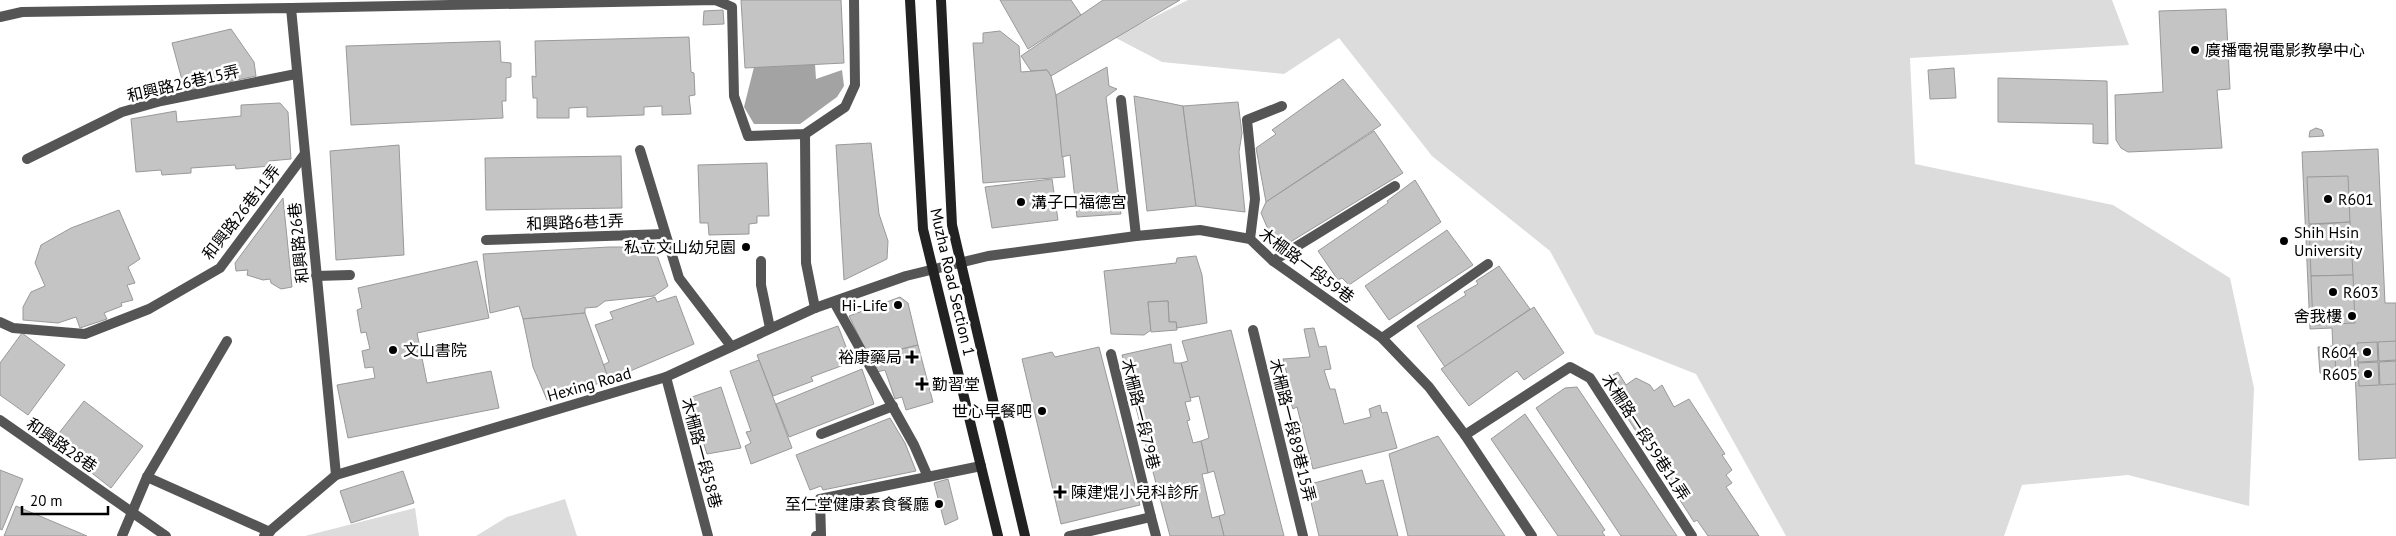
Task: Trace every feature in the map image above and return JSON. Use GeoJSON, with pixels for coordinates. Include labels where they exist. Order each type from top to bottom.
{"type":"FeatureCollection","features":[{"type":"Feature","properties":{"kind":"main road","name":"Muzha Road Section 1"},"geometry":{"type":"LineString","coordinates":[[910,0],[922,229],[998,536]]}},
{"type":"Feature","properties":{"kind":"main road","name":"Muzha Road Section 1"},"geometry":{"type":"LineString","coordinates":[[942,0],[952,225],[1026,536]]}},
{"type":"Feature","properties":{"kind":"street"},"geometry":{"type":"LineString","coordinates":[[0,17],[22,12],[715,0],[732,6],[734,96],[748,136],[805,134],[845,107],[855,85],[854,0]]}},
{"type":"Feature","properties":{"kind":"street","name":"和興路26巷"},"geometry":{"type":"LineString","coordinates":[[291,8],[336,475]]}},
{"type":"Feature","properties":{"kind":"street","name":"和興路26巷15弄"},"geometry":{"type":"LineString","coordinates":[[27,159],[122,112],[161,101],[296,74]]}},
{"type":"Feature","properties":{"kind":"street"},"geometry":{"type":"LineString","coordinates":[[1120,100],[1136,236]]}},
{"type":"Feature","properties":{"kind":"street"},"geometry":{"type":"LineString","coordinates":[[1250,239],[1255,199],[1247,120],[1282,106]]}},
{"type":"Feature","properties":{"kind":"street"},"geometry":{"type":"LineString","coordinates":[[805,134],[806,263],[815,308]]}},
{"type":"Feature","properties":{"kind":"street"},"geometry":{"type":"LineString","coordinates":[[640,150],[679,278],[731,346]]}},
{"type":"Feature","properties":{"kind":"street","name":"和興路26巷11弄"},"geometry":{"type":"LineString","coordinates":[[0,322],[13,328],[85,334],[149,309],[220,268],[304,155]]}},
{"type":"Feature","properties":{"kind":"street"},"geometry":{"type":"LineString","coordinates":[[1273,261],[1395,186]]}},
{"type":"Feature","properties":{"kind":"street","name":"木柵路一段59巷"},"geometry":{"type":"LineString","coordinates":[[932,270],[988,256],[1136,236],[1200,230],[1250,239],[1273,261],[1382,338],[1429,387],[1465,435],[1532,536]]}},
{"type":"Feature","properties":{"kind":"street","name":"和興路6巷1弄"},"geometry":{"type":"LineString","coordinates":[[486,240],[665,234]]}},
{"type":"Feature","properties":{"kind":"street"},"geometry":{"type":"LineString","coordinates":[[761,261],[761,285],[770,328]]}},
{"type":"Feature","properties":{"kind":"street"},"geometry":{"type":"LineString","coordinates":[[1382,338],[1488,264]]}},
{"type":"Feature","properties":{"kind":"street","name":"Hexing Road"},"geometry":{"type":"LineString","coordinates":[[267,534],[336,475],[666,377],[815,308],[906,276],[932,270]]}},
{"type":"Feature","properties":{"kind":"street"},"geometry":{"type":"LineString","coordinates":[[316,276],[350,275]]}},
{"type":"Feature","properties":{"kind":"street"},"geometry":{"type":"LineString","coordinates":[[834,302],[914,445],[928,477]]}},
{"type":"Feature","properties":{"kind":"street","name":"木柵路一段89巷15弄"},"geometry":{"type":"LineString","coordinates":[[1253,330],[1303,536]]}},
{"type":"Feature","properties":{"kind":"street"},"geometry":{"type":"LineString","coordinates":[[122,536],[147,477],[227,341]]}},
{"type":"Feature","properties":{"kind":"street","name":"木柵路一段79巷"},"geometry":{"type":"LineString","coordinates":[[1111,354],[1156,536]]}},
{"type":"Feature","properties":{"kind":"street","name":"木柵路一段59巷11弄"},"geometry":{"type":"LineString","coordinates":[[1465,435],[1570,367],[1590,378],[1692,536]]}},
{"type":"Feature","properties":{"kind":"street","name":"木柵路一段58巷"},"geometry":{"type":"LineString","coordinates":[[666,377],[708,536]]}},
{"type":"Feature","properties":{"kind":"street"},"geometry":{"type":"LineString","coordinates":[[821,434],[893,406]]}},
{"type":"Feature","properties":{"kind":"street","name":"和興路28巷"},"geometry":{"type":"LineString","coordinates":[[0,420],[166,536]]}},
{"type":"Feature","properties":{"kind":"street"},"geometry":{"type":"LineString","coordinates":[[816,536],[821,535],[820,499],[981,466]]}},
{"type":"Feature","properties":{"kind":"street"},"geometry":{"type":"LineString","coordinates":[[147,477],[267,534]]}},
{"type":"Feature","properties":{"kind":"street"},"geometry":{"type":"LineString","coordinates":[[1069,536],[1150,517]]}},
{"type":"Feature","properties":{"kind":"shaded area"},"geometry":{"type":"Polygon","coordinates":[[[1188,0],[2112,0],[2129,45],[1910,58],[1915,164],[2113,205],[2230,278],[2254,388],[2249,506],[2128,475],[2022,485],[2004,536],[1786,536],[1696,374],[1595,334],[1550,251],[1432,156],[1339,38],[1284,74],[1162,62],[1114,37],[1188,0]]]}},
{"type":"Feature","properties":{"kind":"shaded area"},"geometry":{"type":"Polygon","coordinates":[[[815,64],[816,79],[842,70],[844,86],[837,97],[800,124],[754,124],[744,107],[754,67],[815,64]]]}},
{"type":"Feature","properties":{"kind":"shaded area"},"geometry":{"type":"Polygon","coordinates":[[[565,499],[577,536],[476,536],[507,517],[565,499]]]}},
{"type":"Feature","properties":{"kind":"shaded area"},"geometry":{"type":"Polygon","coordinates":[[[415,508],[419,536],[305,536],[415,508]]]}},
{"type":"Feature","properties":{"kind":"building"},"geometry":{"type":"Polygon","coordinates":[[[741,0],[841,0],[844,63],[745,68],[741,0]]]}},
{"type":"Feature","properties":{"kind":"building"},"geometry":{"type":"Polygon","coordinates":[[[1000,0],[1071,0],[1081,15],[1028,49],[1000,0]]]}},
{"type":"Feature","properties":{"kind":"building"},"geometry":{"type":"Polygon","coordinates":[[[1103,0],[1180,0],[1051,76],[1047,70],[1031,71],[1021,56],[1103,0]]]}},
{"type":"Feature","properties":{"kind":"building","name":"廣播電視電影教學中心"},"geometry":{"type":"Polygon","coordinates":[[[2226,9],[2230,89],[2217,90],[2222,148],[2128,152],[2121,148],[2116,140],[2115,95],[2163,92],[2159,11],[2226,9]]]}},
{"type":"Feature","properties":{"kind":"building"},"geometry":{"type":"Polygon","coordinates":[[[723,10],[724,24],[703,25],[704,11],[723,10]]]}},
{"type":"Feature","properties":{"kind":"building"},"geometry":{"type":"Polygon","coordinates":[[[231,29],[254,62],[256,76],[185,91],[172,43],[231,29]]]}},
{"type":"Feature","properties":{"kind":"building"},"geometry":{"type":"Polygon","coordinates":[[[1000,31],[1019,46],[1021,72],[1047,70],[1051,76],[1056,95],[1065,177],[983,183],[973,43],[983,43],[983,33],[1000,31]]]}},
{"type":"Feature","properties":{"kind":"building"},"geometry":{"type":"Polygon","coordinates":[[[689,37],[691,72],[694,73],[695,95],[689,96],[691,114],[662,115],[662,106],[644,107],[644,115],[587,117],[587,107],[569,108],[569,118],[537,118],[537,98],[533,98],[532,76],[536,77],[535,41],[689,37]]]}},
{"type":"Feature","properties":{"kind":"building"},"geometry":{"type":"Polygon","coordinates":[[[500,41],[501,62],[511,63],[511,77],[506,78],[506,101],[502,101],[503,118],[351,125],[346,46],[500,41]]]}},
{"type":"Feature","properties":{"kind":"building"},"geometry":{"type":"Polygon","coordinates":[[[1107,67],[1109,86],[1117,89],[1106,97],[1121,214],[1077,217],[1070,155],[1062,157],[1056,95],[1107,67]]]}},
{"type":"Feature","properties":{"kind":"building"},"geometry":{"type":"Polygon","coordinates":[[[1954,68],[1956,98],[1930,99],[1928,70],[1954,68]]]}},
{"type":"Feature","properties":{"kind":"building"},"geometry":{"type":"Polygon","coordinates":[[[1998,78],[2107,81],[2108,144],[2093,143],[2093,124],[1998,122],[1998,78]]]}},
{"type":"Feature","properties":{"kind":"building"},"geometry":{"type":"Polygon","coordinates":[[[1343,79],[1381,125],[1266,202],[1256,148],[1276,134],[1272,130],[1343,79]]]}},
{"type":"Feature","properties":{"kind":"building"},"geometry":{"type":"Polygon","coordinates":[[[1134,96],[1183,106],[1196,206],[1147,211],[1134,96]]]}},
{"type":"Feature","properties":{"kind":"building"},"geometry":{"type":"Polygon","coordinates":[[[1238,102],[1242,133],[1239,152],[1245,212],[1196,206],[1183,106],[1238,102]]]}},
{"type":"Feature","properties":{"kind":"building"},"geometry":{"type":"Polygon","coordinates":[[[280,103],[288,112],[291,159],[269,161],[270,166],[236,169],[235,165],[191,168],[191,173],[162,175],[161,170],[136,172],[131,119],[176,111],[177,122],[241,116],[241,105],[280,103]]]}},
{"type":"Feature","properties":{"kind":"building"},"geometry":{"type":"Polygon","coordinates":[[[2316,128],[2322,130],[2324,136],[2309,137],[2310,131],[2316,128]]]}},
{"type":"Feature","properties":{"kind":"building"},"geometry":{"type":"Polygon","coordinates":[[[1374,131],[1403,173],[1287,244],[1270,234],[1261,213],[1266,202],[1374,131]]]}},
{"type":"Feature","properties":{"kind":"building"},"geometry":{"type":"Polygon","coordinates":[[[871,143],[879,214],[888,241],[887,259],[844,280],[836,145],[871,143]]]}},
{"type":"Feature","properties":{"kind":"building"},"geometry":{"type":"Polygon","coordinates":[[[399,145],[404,255],[336,260],[330,151],[399,145]]]}},
{"type":"Feature","properties":{"kind":"building","name":"舍我樓"},"geometry":{"type":"Polygon","coordinates":[[[2378,149],[2385,303],[2396,303],[2396,458],[2359,460],[2354,348],[2333,349],[2332,328],[2310,329],[2302,152],[2378,149]]]}},
{"type":"Feature","properties":{"kind":"building"},"geometry":{"type":"Polygon","coordinates":[[[621,156],[622,208],[486,210],[485,158],[621,156]]]}},
{"type":"Feature","properties":{"kind":"building"},"geometry":{"type":"Polygon","coordinates":[[[767,163],[769,216],[757,216],[757,223],[749,224],[749,234],[709,235],[708,223],[700,223],[698,165],[767,163]]]}},
{"type":"Feature","properties":{"kind":"building","name":"R601"},"geometry":{"type":"Polygon","coordinates":[[[2348,176],[2350,222],[2309,224],[2307,177],[2348,176]]]}},
{"type":"Feature","properties":{"kind":"building","name":"溝子口福德宮"},"geometry":{"type":"Polygon","coordinates":[[[1052,179],[1058,220],[992,228],[985,187],[1052,179]]]}},
{"type":"Feature","properties":{"kind":"building"},"geometry":{"type":"Polygon","coordinates":[[[1415,180],[1441,222],[1349,285],[1342,278],[1338,280],[1318,251],[1388,203],[1387,201],[1415,180]]]}},
{"type":"Feature","properties":{"kind":"building"},"geometry":{"type":"Polygon","coordinates":[[[283,198],[292,287],[281,289],[271,283],[270,279],[263,280],[247,275],[248,270],[236,271],[235,263],[283,198]]]}},
{"type":"Feature","properties":{"kind":"building"},"geometry":{"type":"Polygon","coordinates":[[[119,210],[140,259],[128,267],[135,283],[127,285],[133,300],[121,303],[122,306],[104,313],[107,319],[80,328],[76,317],[58,323],[23,320],[23,307],[31,292],[45,286],[35,263],[41,245],[71,228],[119,210]]]}},
{"type":"Feature","properties":{"kind":"building"},"geometry":{"type":"Polygon","coordinates":[[[2350,222],[2353,275],[2311,276],[2309,225],[2350,222]]]}},
{"type":"Feature","properties":{"kind":"building"},"geometry":{"type":"Polygon","coordinates":[[[1447,230],[1473,265],[1389,320],[1365,286],[1447,230]]]}},
{"type":"Feature","properties":{"kind":"building"},"geometry":{"type":"Polygon","coordinates":[[[609,247],[654,247],[668,286],[654,296],[605,301],[597,307],[585,308],[585,313],[523,319],[519,306],[490,313],[483,254],[609,247]]]}},
{"type":"Feature","properties":{"kind":"building"},"geometry":{"type":"Polygon","coordinates":[[[1196,256],[1202,275],[1207,323],[1177,328],[1176,322],[1169,322],[1168,301],[1148,302],[1151,330],[1144,335],[1111,334],[1104,271],[1176,263],[1177,258],[1196,256]]]}},
{"type":"Feature","properties":{"kind":"building","name":"文山書院"},"geometry":{"type":"Polygon","coordinates":[[[477,261],[489,318],[417,333],[427,383],[491,371],[499,408],[348,438],[337,385],[375,378],[373,367],[365,368],[362,351],[370,349],[366,332],[361,333],[357,310],[362,308],[358,288],[477,261]]]}},
{"type":"Feature","properties":{"kind":"building"},"geometry":{"type":"Polygon","coordinates":[[[1499,266],[1530,309],[1445,367],[1417,326],[1466,295],[1464,292],[1478,284],[1476,281],[1499,266]]]}},
{"type":"Feature","properties":{"kind":"building","name":"R603"},"geometry":{"type":"Polygon","coordinates":[[[2353,275],[2355,323],[2313,325],[2311,276],[2353,275]]]}},
{"type":"Feature","properties":{"kind":"building"},"geometry":{"type":"Polygon","coordinates":[[[676,296],[694,344],[609,380],[603,365],[609,362],[595,325],[613,319],[610,312],[655,297],[657,302],[676,296]]]}},
{"type":"Feature","properties":{"kind":"building"},"geometry":{"type":"Polygon","coordinates":[[[900,297],[908,303],[918,345],[869,357],[849,316],[900,297]]]}},
{"type":"Feature","properties":{"kind":"building"},"geometry":{"type":"Polygon","coordinates":[[[1168,301],[1169,322],[1176,322],[1177,330],[1151,332],[1148,302],[1168,301]]]}},
{"type":"Feature","properties":{"kind":"building"},"geometry":{"type":"Polygon","coordinates":[[[1534,307],[1564,353],[1524,380],[1517,371],[1469,406],[1441,369],[1534,307]]]}},
{"type":"Feature","properties":{"kind":"building"},"geometry":{"type":"Polygon","coordinates":[[[585,313],[609,380],[547,400],[533,367],[523,319],[585,313]]]}},
{"type":"Feature","properties":{"kind":"building"},"geometry":{"type":"Polygon","coordinates":[[[838,326],[852,362],[811,377],[813,381],[773,396],[757,355],[838,326]]]}},
{"type":"Feature","properties":{"kind":"building"},"geometry":{"type":"Polygon","coordinates":[[[1314,328],[1319,347],[1326,346],[1331,369],[1324,370],[1330,389],[1335,389],[1344,424],[1371,417],[1369,409],[1380,405],[1382,413],[1387,412],[1397,448],[1313,469],[1297,407],[1293,409],[1287,392],[1291,390],[1283,359],[1310,357],[1304,329],[1314,328]]]}},
{"type":"Feature","properties":{"kind":"building"},"geometry":{"type":"Polygon","coordinates":[[[1231,330],[1284,536],[1224,536],[1219,516],[1225,514],[1214,471],[1208,473],[1201,441],[1209,438],[1199,396],[1190,398],[1181,363],[1188,361],[1182,341],[1231,330]]]}},
{"type":"Feature","properties":{"kind":"building"},"geometry":{"type":"Polygon","coordinates":[[[22,333],[65,365],[28,415],[0,395],[0,363],[22,333]]]}},
{"type":"Feature","properties":{"kind":"building"},"geometry":{"type":"Polygon","coordinates":[[[2396,341],[2396,360],[2379,361],[2378,342],[2396,341]]]}},
{"type":"Feature","properties":{"kind":"building","name":"R604"},"geometry":{"type":"Polygon","coordinates":[[[2377,342],[2378,361],[2358,362],[2357,343],[2377,342]]]}},
{"type":"Feature","properties":{"kind":"building"},"geometry":{"type":"Polygon","coordinates":[[[1171,344],[1174,363],[1181,363],[1191,401],[1185,402],[1190,420],[1187,421],[1193,443],[1201,441],[1208,473],[1202,474],[1212,518],[1219,516],[1224,536],[1170,536],[1122,355],[1171,344]]]}},
{"type":"Feature","properties":{"kind":"building"},"geometry":{"type":"Polygon","coordinates":[[[918,345],[933,402],[906,410],[902,397],[895,399],[885,370],[877,372],[874,356],[918,345]]]}},
{"type":"Feature","properties":{"kind":"building"},"geometry":{"type":"Polygon","coordinates":[[[2350,345],[2351,371],[2336,372],[2334,346],[2350,345]]]}},
{"type":"Feature","properties":{"kind":"building"},"geometry":{"type":"Polygon","coordinates":[[[2334,346],[2336,372],[2320,373],[2318,347],[2334,346]]]}},
{"type":"Feature","properties":{"kind":"building"},"geometry":{"type":"Polygon","coordinates":[[[1099,347],[1140,505],[1061,524],[1022,359],[1052,352],[1055,357],[1099,347]]]}},
{"type":"Feature","properties":{"kind":"building"},"geometry":{"type":"Polygon","coordinates":[[[759,360],[792,448],[751,464],[745,446],[751,443],[746,432],[751,431],[730,371],[759,360]]]}},
{"type":"Feature","properties":{"kind":"building"},"geometry":{"type":"Polygon","coordinates":[[[2396,361],[2396,384],[2380,385],[2379,362],[2396,361]]]}},
{"type":"Feature","properties":{"kind":"building","name":"R605"},"geometry":{"type":"Polygon","coordinates":[[[2378,362],[2379,385],[2359,386],[2358,363],[2378,362]]]}},
{"type":"Feature","properties":{"kind":"building"},"geometry":{"type":"Polygon","coordinates":[[[862,369],[874,404],[789,437],[776,404],[862,369]]]}},
{"type":"Feature","properties":{"kind":"building"},"geometry":{"type":"Polygon","coordinates":[[[1618,372],[1626,385],[1636,378],[1650,385],[1654,391],[1662,385],[1674,407],[1689,399],[1725,454],[1722,455],[1732,470],[1726,475],[1732,483],[1726,487],[1759,536],[1708,536],[1697,520],[1694,522],[1607,386],[1613,383],[1609,377],[1618,372]]]}},
{"type":"Feature","properties":{"kind":"building"},"geometry":{"type":"Polygon","coordinates":[[[721,387],[741,448],[707,454],[689,398],[721,387]]]}},
{"type":"Feature","properties":{"kind":"building"},"geometry":{"type":"Polygon","coordinates":[[[1577,387],[1677,536],[1621,536],[1536,408],[1565,388],[1577,387]]]}},
{"type":"Feature","properties":{"kind":"building"},"geometry":{"type":"Polygon","coordinates":[[[84,401],[143,446],[111,488],[52,442],[84,401]]]}},
{"type":"Feature","properties":{"kind":"building"},"geometry":{"type":"Polygon","coordinates":[[[1525,414],[1605,530],[1602,532],[1605,536],[1558,536],[1491,439],[1525,414]]]}},
{"type":"Feature","properties":{"kind":"building"},"geometry":{"type":"Polygon","coordinates":[[[890,418],[905,443],[916,471],[823,490],[821,486],[810,490],[796,455],[890,418]]]}},
{"type":"Feature","properties":{"kind":"building"},"geometry":{"type":"Polygon","coordinates":[[[1438,436],[1505,536],[1408,536],[1389,454],[1438,436]]]}},
{"type":"Feature","properties":{"kind":"building"},"geometry":{"type":"Polygon","coordinates":[[[0,470],[23,479],[2,530],[0,529],[0,470]]]}},
{"type":"Feature","properties":{"kind":"building"},"geometry":{"type":"Polygon","coordinates":[[[1362,470],[1366,484],[1383,480],[1398,536],[1319,536],[1307,485],[1362,470]]]}},
{"type":"Feature","properties":{"kind":"building"},"geometry":{"type":"Polygon","coordinates":[[[403,471],[414,503],[351,523],[340,491],[403,471]]]}},
{"type":"Feature","properties":{"kind":"building"},"geometry":{"type":"Polygon","coordinates":[[[948,479],[958,519],[945,525],[934,483],[948,479]]]}},
{"type":"Feature","properties":{"kind":"building"},"geometry":{"type":"Polygon","coordinates":[[[16,506],[87,536],[4,536],[16,506]]]}},
{"type":"Feature","properties":{"kind":"place","name":"廣播電視電影教學中心"},"geometry":{"type":"Point","coordinates":[2195,50]}},
{"type":"Feature","properties":{"kind":"place","name":"R601"},"geometry":{"type":"Point","coordinates":[2328,199]}},
{"type":"Feature","properties":{"kind":"place","name":"溝子口福德宮"},"geometry":{"type":"Point","coordinates":[1021,202]}},
{"type":"Feature","properties":{"kind":"place","name":"Shih Hsin University"},"geometry":{"type":"Point","coordinates":[2284,241]}},
{"type":"Feature","properties":{"kind":"place","name":"私立文山幼兒園"},"geometry":{"type":"Point","coordinates":[746,247]}},
{"type":"Feature","properties":{"kind":"place","name":"R603"},"geometry":{"type":"Point","coordinates":[2333,292]}},
{"type":"Feature","properties":{"kind":"place","name":"Hi-Life"},"geometry":{"type":"Point","coordinates":[898,305]}},
{"type":"Feature","properties":{"kind":"place","name":"舍我樓"},"geometry":{"type":"Point","coordinates":[2352,316]}},
{"type":"Feature","properties":{"kind":"place","name":"文山書院"},"geometry":{"type":"Point","coordinates":[393,350]}},
{"type":"Feature","properties":{"kind":"place","name":"R604"},"geometry":{"type":"Point","coordinates":[2367,352]}},
{"type":"Feature","properties":{"kind":"place","name":"裕康藥局"},"geometry":{"type":"Point","coordinates":[912,357]}},
{"type":"Feature","properties":{"kind":"place","name":"R605"},"geometry":{"type":"Point","coordinates":[2368,374]}},
{"type":"Feature","properties":{"kind":"place","name":"勤習堂"},"geometry":{"type":"Point","coordinates":[922,384]}},
{"type":"Feature","properties":{"kind":"place","name":"世心早餐吧"},"geometry":{"type":"Point","coordinates":[1042,411]}},
{"type":"Feature","properties":{"kind":"place","name":"陳建焜小兒科診所"},"geometry":{"type":"Point","coordinates":[1060,492]}},
{"type":"Feature","properties":{"kind":"place","name":"至仁堂健康素食餐廳"},"geometry":{"type":"Point","coordinates":[939,504]}}]}
